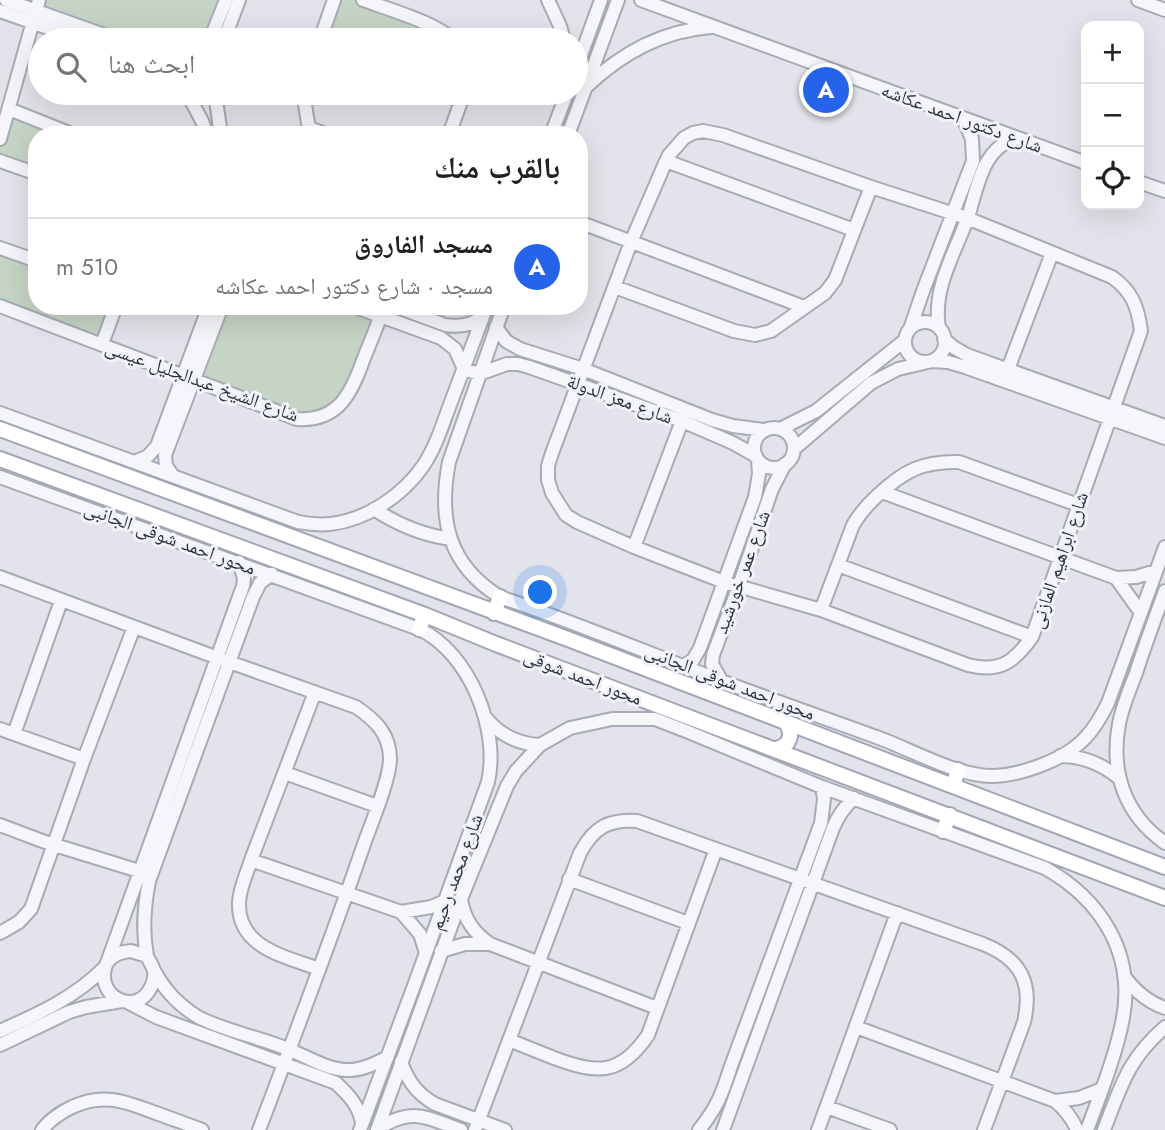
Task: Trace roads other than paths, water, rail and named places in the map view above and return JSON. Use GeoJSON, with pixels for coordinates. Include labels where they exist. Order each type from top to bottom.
{"type":"FeatureCollection","features":[{"type":"Feature","properties":{"kind":"main road","name":"محور احمد شوقى"},"geometry":{"type":"LineString","coordinates":[[0,429],[786,723],[814,749],[950,815],[1165,898]]}},
{"type":"Feature","properties":{"kind":"main road"},"geometry":{"type":"LineString","coordinates":[[91,463],[97,448]]}},
{"type":"Feature","properties":{"kind":"main road","name":"محور احمد شوقى"},"geometry":{"type":"LineString","coordinates":[[0,459],[422,622],[496,644],[658,713],[776,749],[814,749],[953,786],[1165,867]]}},
{"type":"Feature","properties":{"kind":"main road"},"geometry":{"type":"LineString","coordinates":[[273,530],[279,515]]}},
{"type":"Feature","properties":{"kind":"main road"},"geometry":{"type":"LineString","coordinates":[[494,612],[500,597]]}},
{"type":"Feature","properties":{"kind":"main road"},"geometry":{"type":"LineString","coordinates":[[776,749],[787,744],[790,737],[790,729],[786,723]]}},
{"type":"Feature","properties":{"kind":"main road"},"geometry":{"type":"LineString","coordinates":[[953,786],[958,770]]}},
{"type":"Feature","properties":{"kind":"main road"},"geometry":{"type":"LineString","coordinates":[[943,831],[950,815]]}},
{"type":"Feature","properties":{"kind":"main road"},"geometry":{"type":"LineString","coordinates":[[1045,868],[1050,853]]}},
{"type":"Feature","properties":{"kind":"street"},"geometry":{"type":"LineString","coordinates":[[5,0],[84,28]]}},
{"type":"Feature","properties":{"kind":"street"},"geometry":{"type":"LineString","coordinates":[[215,28],[226,0]]}},
{"type":"Feature","properties":{"kind":"street"},"geometry":{"type":"LineString","coordinates":[[228,28],[239,0]]}},
{"type":"Feature","properties":{"kind":"street"},"geometry":{"type":"LineString","coordinates":[[324,28],[334,0]]}},
{"type":"Feature","properties":{"kind":"street"},"geometry":{"type":"LineString","coordinates":[[363,0],[438,28]]}},
{"type":"Feature","properties":{"kind":"street"},"geometry":{"type":"LineString","coordinates":[[548,0],[561,28]]}},
{"type":"Feature","properties":{"kind":"street"},"geometry":{"type":"LineString","coordinates":[[588,36],[601,0]]}},
{"type":"Feature","properties":{"kind":"street"},"geometry":{"type":"LineString","coordinates":[[588,80],[618,0]]}},
{"type":"Feature","properties":{"kind":"street","name":"شارع دكتور احمد عكاشه"},"geometry":{"type":"LineString","coordinates":[[640,0],[1081,161]]}},
{"type":"Feature","properties":{"kind":"street"},"geometry":{"type":"LineString","coordinates":[[1138,0],[1165,10]]}},
{"type":"Feature","properties":{"kind":"street"},"geometry":{"type":"LineString","coordinates":[[0,11],[36,11],[63,28]]}},
{"type":"Feature","properties":{"kind":"street"},"geometry":{"type":"LineString","coordinates":[[31,28],[36,11]]}},
{"type":"Feature","properties":{"kind":"street"},"geometry":{"type":"LineString","coordinates":[[588,85],[620,58],[650,42],[682,31],[716,27]]}},
{"type":"Feature","properties":{"kind":"street"},"geometry":{"type":"LineString","coordinates":[[0,139],[28,40]]}},
{"type":"Feature","properties":{"kind":"street"},"geometry":{"type":"LineString","coordinates":[[193,105],[204,126]]}},
{"type":"Feature","properties":{"kind":"street"},"geometry":{"type":"LineString","coordinates":[[217,105],[220,126]]}},
{"type":"Feature","properties":{"kind":"street"},"geometry":{"type":"LineString","coordinates":[[305,105],[309,126]]}},
{"type":"Feature","properties":{"kind":"street"},"geometry":{"type":"LineString","coordinates":[[452,126],[458,105]]}},
{"type":"Feature","properties":{"kind":"street"},"geometry":{"type":"LineString","coordinates":[[554,126],[562,105]]}},
{"type":"Feature","properties":{"kind":"street"},"geometry":{"type":"LineString","coordinates":[[571,126],[579,105]]}},
{"type":"Feature","properties":{"kind":"street"},"geometry":{"type":"LineString","coordinates":[[9,109],[52,126]]}},
{"type":"Feature","properties":{"kind":"street"},"geometry":{"type":"LineString","coordinates":[[963,118],[972,139],[972,161],[906,334],[905,348],[912,358],[928,362],[948,362],[1111,413],[1165,426]]}},
{"type":"Feature","properties":{"kind":"street","name":"شارع ابراهيم المازنى"},"geometry":{"type":"LineString","coordinates":[[713,132],[953,213],[1112,277],[1130,293],[1136,304],[1140,331],[1032,637],[1010,661],[998,667],[978,668],[821,610],[724,582],[634,547],[566,515],[552,493],[548,480],[552,453],[631,242],[669,155],[684,138],[693,133],[713,132]]}},
{"type":"Feature","properties":{"kind":"street"},"geometry":{"type":"LineString","coordinates":[[793,449],[871,383],[898,369],[936,359],[943,350],[937,310],[940,291],[986,164],[993,153],[1014,137]]}},
{"type":"Feature","properties":{"kind":"street"},"geometry":{"type":"LineString","coordinates":[[0,161],[28,171]]}},
{"type":"Feature","properties":{"kind":"street"},"geometry":{"type":"LineString","coordinates":[[666,161],[854,230]]}},
{"type":"Feature","properties":{"kind":"street"},"geometry":{"type":"LineString","coordinates":[[1144,184],[1165,191]]}},
{"type":"Feature","properties":{"kind":"street"},"geometry":{"type":"LineString","coordinates":[[615,287],[734,331],[755,335],[771,331],[831,287],[871,187]]}},
{"type":"Feature","properties":{"kind":"street"},"geometry":{"type":"LineString","coordinates":[[588,225],[804,307]]}},
{"type":"Feature","properties":{"kind":"street"},"geometry":{"type":"LineString","coordinates":[[0,248],[28,258]]}},
{"type":"Feature","properties":{"kind":"street"},"geometry":{"type":"LineString","coordinates":[[1007,369],[1052,253]]}},
{"type":"Feature","properties":{"kind":"street","name":"شارع الشيخ عبدالجليل عيسى"},"geometry":{"type":"LineString","coordinates":[[0,306],[298,419],[318,418],[337,408],[353,387],[380,315]]}},
{"type":"Feature","properties":{"kind":"street"},"geometry":{"type":"LineString","coordinates":[[102,344],[113,315]]}},
{"type":"Feature","properties":{"kind":"street"},"geometry":{"type":"LineString","coordinates":[[173,476],[166,466],[165,455],[206,315]]}},
{"type":"Feature","properties":{"kind":"street"},"geometry":{"type":"LineString","coordinates":[[135,462],[148,456],[157,446],[218,315]]}},
{"type":"Feature","properties":{"kind":"street"},"geometry":{"type":"LineString","coordinates":[[391,315],[441,338],[455,349],[464,369],[479,374]]}},
{"type":"Feature","properties":{"kind":"street"},"geometry":{"type":"LineString","coordinates":[[418,315],[453,326],[470,324],[482,315]]}},
{"type":"Feature","properties":{"kind":"street"},"geometry":{"type":"LineString","coordinates":[[0,412],[298,522],[345,522],[374,509],[402,490],[425,464],[440,433],[484,315]]}},
{"type":"Feature","properties":{"kind":"street","name":"محور احمد شوقى الجانبى"},"geometry":{"type":"LineString","coordinates":[[501,315],[449,462],[445,482],[446,521],[451,539],[466,568],[483,586],[500,597],[889,741],[958,770],[982,776],[1003,775],[1037,768],[1060,755],[1079,752]]}},
{"type":"Feature","properties":{"kind":"street"},"geometry":{"type":"LineString","coordinates":[[911,326],[928,322],[953,346],[967,355],[1007,369],[1165,438]]}},
{"type":"Feature","properties":{"kind":"street","name":"شارع معز الدولة"},"geometry":{"type":"LineString","coordinates":[[496,327],[506,341],[520,349],[583,369],[712,420],[764,430]]}},
{"type":"Feature","properties":{"kind":"street"},"geometry":{"type":"LineString","coordinates":[[780,429],[816,411],[904,341]]}},
{"type":"Feature","properties":{"kind":"street","name":"شارع معز الدولة"},"geometry":{"type":"LineString","coordinates":[[479,374],[503,365],[518,364],[682,421],[733,443],[757,458]]}},
{"type":"Feature","properties":{"kind":"street"},"geometry":{"type":"LineString","coordinates":[[634,547],[682,421]]}},
{"type":"Feature","properties":{"kind":"street"},"geometry":{"type":"LineString","coordinates":[[780,429],[790,437],[792,455],[779,467],[768,467],[757,458],[754,443],[764,430],[780,429]]}},
{"type":"Feature","properties":{"kind":"street","name":"شارع عمر خورشيد"},"geometry":{"type":"LineString","coordinates":[[683,666],[697,654],[755,497],[759,474],[757,458]]}},
{"type":"Feature","properties":{"kind":"street"},"geometry":{"type":"LineString","coordinates":[[821,610],[853,525],[860,514],[891,482],[924,465],[959,463],[1078,505]]}},
{"type":"Feature","properties":{"kind":"street","name":"شارع عمر خورشيد"},"geometry":{"type":"LineString","coordinates":[[720,680],[712,664],[713,654],[772,489],[785,464]]}},
{"type":"Feature","properties":{"kind":"street","name":"محور احمد شوقى الجانبى"},"geometry":{"type":"LineString","coordinates":[[0,477],[272,574],[422,622]]}},
{"type":"Feature","properties":{"kind":"street"},"geometry":{"type":"LineString","coordinates":[[882,492],[1116,579],[1156,571]]}},
{"type":"Feature","properties":{"kind":"street"},"geometry":{"type":"LineString","coordinates":[[374,509],[398,524],[424,534],[451,539]]}},
{"type":"Feature","properties":{"kind":"street"},"geometry":{"type":"LineString","coordinates":[[1119,778],[1079,752],[1085,738],[1105,710],[1165,547]]}},
{"type":"Feature","properties":{"kind":"street"},"geometry":{"type":"LineString","coordinates":[[239,562],[243,586],[224,660],[149,881],[144,922],[147,956],[162,985],[189,1012],[198,1017],[343,1070],[367,1067],[386,1058]]}},
{"type":"Feature","properties":{"kind":"street"},"geometry":{"type":"LineString","coordinates":[[838,565],[1032,637]]}},
{"type":"Feature","properties":{"kind":"street"},"geometry":{"type":"LineString","coordinates":[[272,574],[256,590],[224,660],[139,871],[106,965],[104,981],[113,997],[156,1017],[336,1083],[357,1106],[361,1127]]}},
{"type":"Feature","properties":{"kind":"street"},"geometry":{"type":"LineString","coordinates":[[0,577],[356,707],[375,722],[386,737],[390,761],[377,806],[259,1130]]}},
{"type":"Feature","properties":{"kind":"street"},"geometry":{"type":"LineString","coordinates":[[1116,579],[1141,613]]}},
{"type":"Feature","properties":{"kind":"street"},"geometry":{"type":"LineString","coordinates":[[1165,591],[1160,616],[1119,722],[1116,754],[1119,778],[1135,814],[1148,830],[1165,843]]}},
{"type":"Feature","properties":{"kind":"street"},"geometry":{"type":"LineString","coordinates":[[14,734],[61,601]]}},
{"type":"Feature","properties":{"kind":"street","name":"شارع محمد رحيم"},"geometry":{"type":"LineString","coordinates":[[377,1129],[401,1062],[426,953],[488,782],[491,760],[483,711],[459,662],[422,622]]}},
{"type":"Feature","properties":{"kind":"street"},"geometry":{"type":"LineString","coordinates":[[0,933],[19,922],[31,909],[134,627]]}},
{"type":"Feature","properties":{"kind":"street"},"geometry":{"type":"LineString","coordinates":[[315,692],[251,860],[239,900],[242,923],[255,942],[265,949],[319,969]]}},
{"type":"Feature","properties":{"kind":"street"},"geometry":{"type":"LineString","coordinates":[[483,711],[493,726],[513,739],[540,745]]}},
{"type":"Feature","properties":{"kind":"street"},"geometry":{"type":"LineString","coordinates":[[658,713],[822,787],[1045,868],[1065,879],[1096,909],[1118,948],[1124,975],[1125,997],[1123,1018],[1087,1130]]}},
{"type":"Feature","properties":{"kind":"street","name":"شارع محمد رحيم"},"geometry":{"type":"LineString","coordinates":[[361,1127],[386,1058],[442,951],[500,801],[516,771],[540,745],[570,729],[612,719],[658,713]]}},
{"type":"Feature","properties":{"kind":"street"},"geometry":{"type":"LineString","coordinates":[[0,729],[84,759]]}},
{"type":"Feature","properties":{"kind":"street"},"geometry":{"type":"LineString","coordinates":[[491,760],[513,739]]}},
{"type":"Feature","properties":{"kind":"street"},"geometry":{"type":"LineString","coordinates":[[513,739],[516,771]]}},
{"type":"Feature","properties":{"kind":"street"},"geometry":{"type":"LineString","coordinates":[[1097,763],[1110,760],[1116,754]]}},
{"type":"Feature","properties":{"kind":"street"},"geometry":{"type":"LineString","coordinates":[[285,773],[377,806]]}},
{"type":"Feature","properties":{"kind":"street"},"geometry":{"type":"LineString","coordinates":[[699,1130],[716,1108],[721,1096],[821,823],[824,811],[822,787]]}},
{"type":"Feature","properties":{"kind":"street"},"geometry":{"type":"LineString","coordinates":[[723,1130],[838,817],[854,798]]}},
{"type":"Feature","properties":{"kind":"street"},"geometry":{"type":"LineString","coordinates":[[477,1125],[579,853],[586,840],[597,830],[609,823],[623,820],[638,821],[897,913],[998,950],[1011,960],[1021,974],[1026,989],[1027,1006],[1024,1022],[984,1130]]}},
{"type":"Feature","properties":{"kind":"street"},"geometry":{"type":"LineString","coordinates":[[0,825],[139,871]]}},
{"type":"Feature","properties":{"kind":"street"},"geometry":{"type":"LineString","coordinates":[[509,1040],[593,1070],[609,1068],[638,1051],[648,1035],[716,849]]}},
{"type":"Feature","properties":{"kind":"street"},"geometry":{"type":"LineString","coordinates":[[251,860],[401,912],[431,907],[445,901]]}},
{"type":"Feature","properties":{"kind":"street"},"geometry":{"type":"LineString","coordinates":[[569,879],[688,923]]}},
{"type":"Feature","properties":{"kind":"street"},"geometry":{"type":"LineString","coordinates":[[461,899],[463,913],[470,925],[490,944],[657,1008]]}},
{"type":"Feature","properties":{"kind":"street"},"geometry":{"type":"LineString","coordinates":[[401,912],[420,934],[426,953]]}},
{"type":"Feature","properties":{"kind":"street"},"geometry":{"type":"LineString","coordinates":[[818,1130],[897,913]]}},
{"type":"Feature","properties":{"kind":"street"},"geometry":{"type":"LineString","coordinates":[[442,951],[465,944],[490,944]]}},
{"type":"Feature","properties":{"kind":"street"},"geometry":{"type":"LineString","coordinates":[[0,1031],[67,999],[93,979],[117,954],[131,951],[147,956]]}},
{"type":"Feature","properties":{"kind":"street"},"geometry":{"type":"LineString","coordinates":[[0,1045],[69,1012],[144,998],[150,991],[155,972]]}},
{"type":"Feature","properties":{"kind":"street"},"geometry":{"type":"LineString","coordinates":[[1124,975],[1144,998],[1165,1008]]}},
{"type":"Feature","properties":{"kind":"street"},"geometry":{"type":"LineString","coordinates":[[856,1027],[1055,1101],[1066,1110],[1077,1130]]}},
{"type":"Feature","properties":{"kind":"street"},"geometry":{"type":"LineString","coordinates":[[1104,1130],[1132,1064],[1150,1040],[1165,1027]]}},
{"type":"Feature","properties":{"kind":"street"},"geometry":{"type":"LineString","coordinates":[[401,1062],[407,1077],[425,1098],[477,1125],[505,1130]]}},
{"type":"Feature","properties":{"kind":"street"},"geometry":{"type":"LineString","coordinates":[[1055,1101],[1079,1098],[1102,1089]]}},
{"type":"Feature","properties":{"kind":"street"},"geometry":{"type":"LineString","coordinates":[[42,1130],[55,1117],[66,1111],[102,1099],[126,1102],[202,1130]]}},
{"type":"Feature","properties":{"kind":"street"},"geometry":{"type":"LineString","coordinates":[[827,1107],[890,1130]]}},
{"type":"Feature","properties":{"kind":"street"},"geometry":{"type":"LineString","coordinates":[[377,1129],[391,1120],[411,1115],[432,1119],[461,1130]]}},
{"type":"Feature","properties":{"kind":"place","name":"مسجد الفاروق"},"geometry":{"type":"Point","coordinates":[826,90]}}]}
